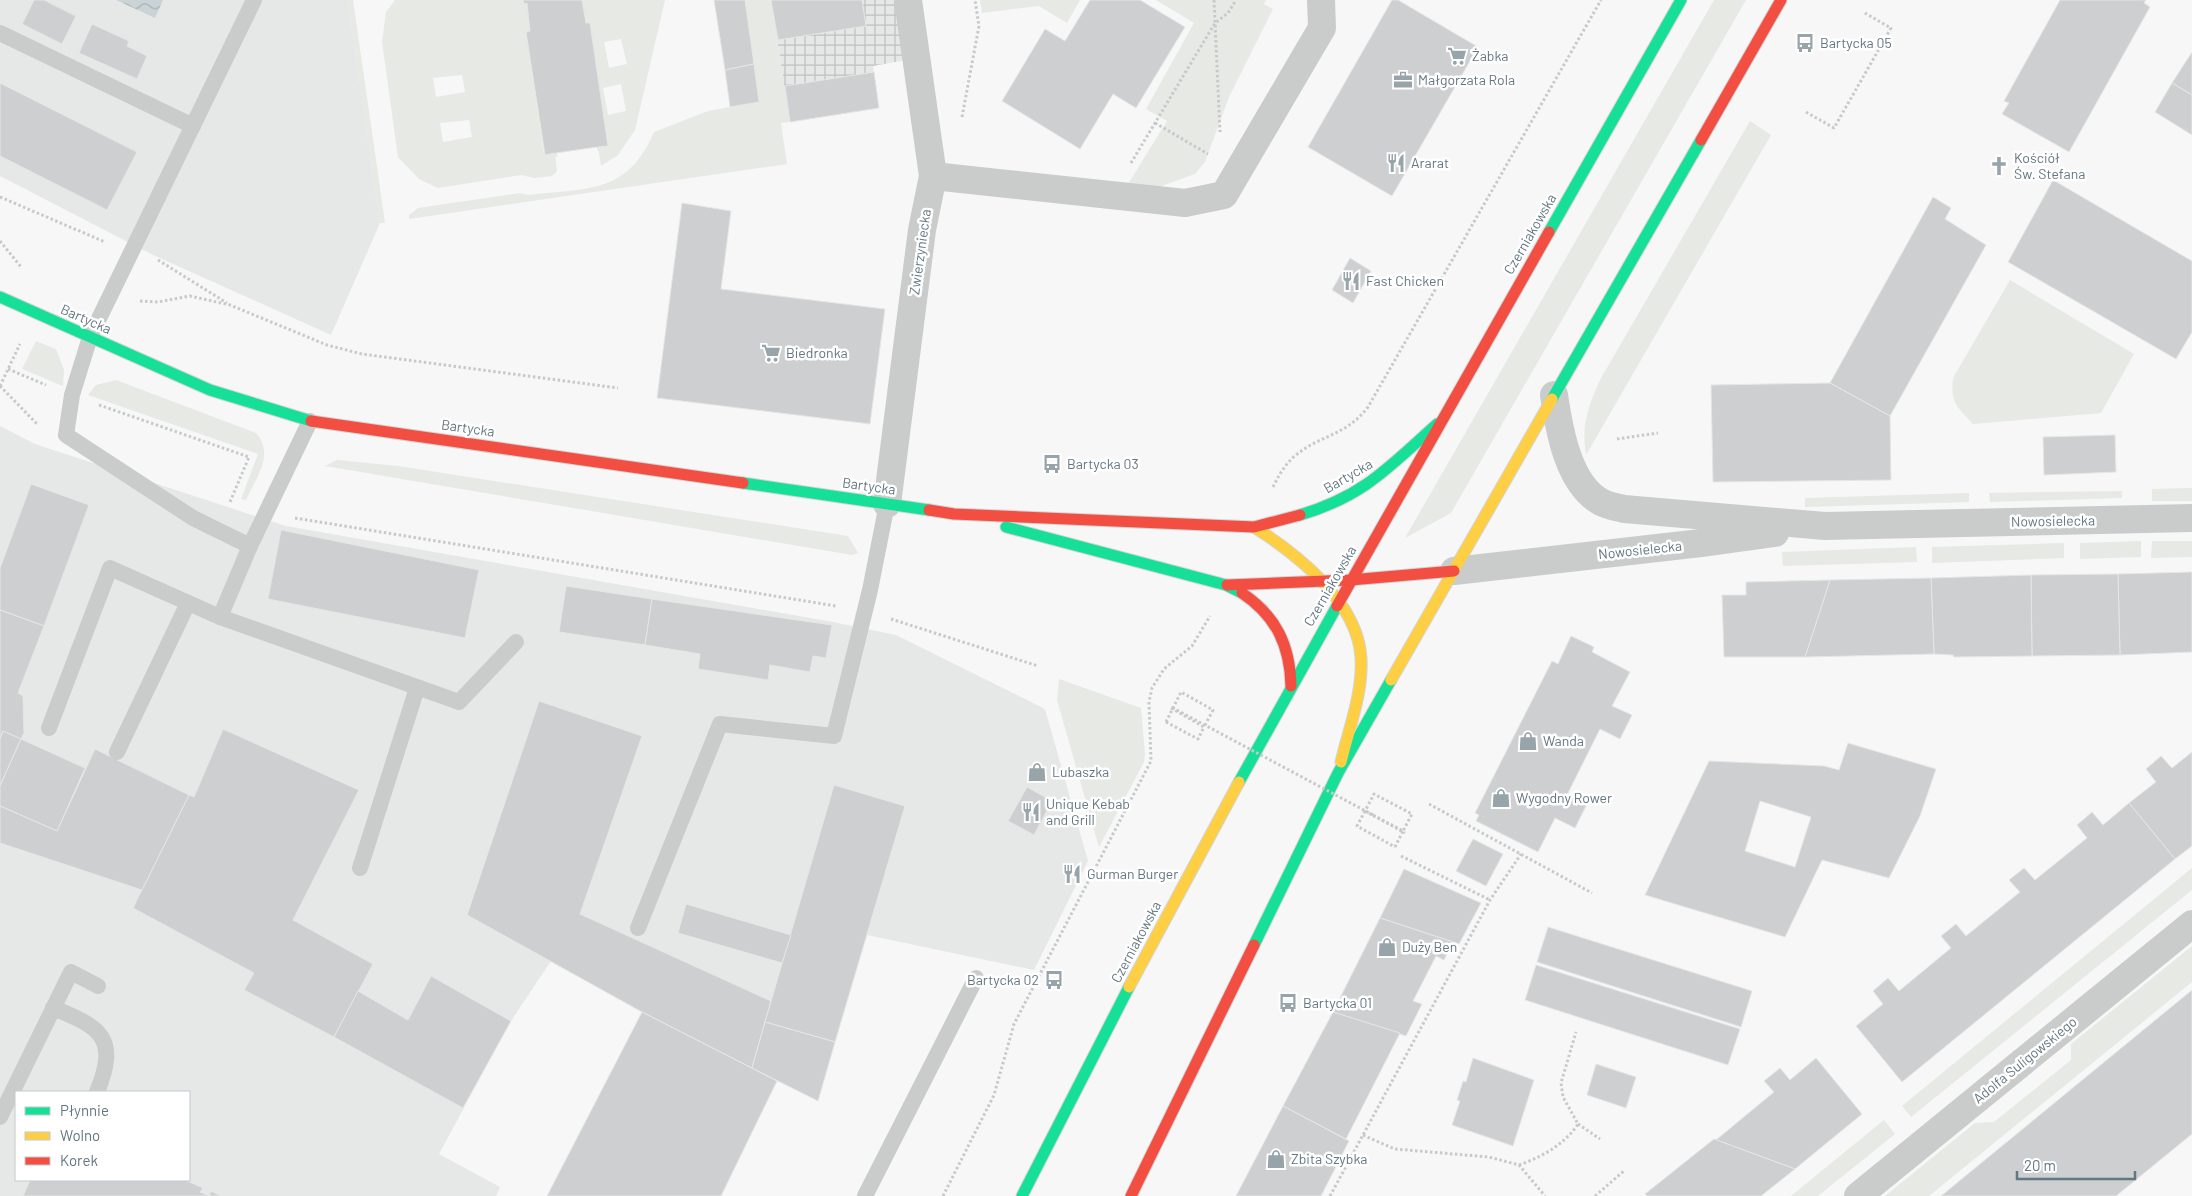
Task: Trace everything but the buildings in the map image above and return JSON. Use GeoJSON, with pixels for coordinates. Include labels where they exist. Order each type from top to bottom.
{"type":"FeatureCollection","features":[{"type":"Feature","properties":{"kind":"main road","name":"Czerniakowska"},"geometry":{"type":"LineString","coordinates":[[1022,1196],[1123,997],[1290,686],[1681,0]]}},
{"type":"Feature","properties":{"kind":"main road"},"geometry":{"type":"LineString","coordinates":[[1131,1196],[1338,773],[1781,0]]}},
{"type":"Feature","properties":{"kind":"main road","name":"Bartycka"},"geometry":{"type":"LineString","coordinates":[[0,297],[210,390],[310,421],[954,514],[1254,527],[1300,517],[1344,499],[1385,472],[1440,421]]}},
{"type":"Feature","properties":{"kind":"main road","name":"Bartycka"},"geometry":{"type":"LineString","coordinates":[[954,514],[1226,585],[1252,599],[1278,626],[1287,646],[1292,666],[1290,686]]}},
{"type":"Feature","properties":{"kind":"main road"},"geometry":{"type":"LineString","coordinates":[[1254,527],[1293,552],[1322,582],[1355,631],[1361,656],[1360,680],[1338,773]]}},
{"type":"Feature","properties":{"kind":"main road","name":"Bartycka"},"geometry":{"type":"LineString","coordinates":[[1226,585],[1322,582],[1454,571]]}},
{"type":"Feature","properties":{"kind":"street","name":"Zwierzyniecka"},"geometry":{"type":"LineString","coordinates":[[887,504],[922,230],[933,176],[908,0]]}},
{"type":"Feature","properties":{"kind":"street"},"geometry":{"type":"LineString","coordinates":[[933,176],[1185,203],[1224,195],[1322,28],[1321,0]]}},
{"type":"Feature","properties":{"kind":"street","name":"Nowosielecka"},"geometry":{"type":"LineString","coordinates":[[1554,395],[1560,439],[1583,486],[1601,502],[1624,509],[1825,526],[2192,518]]}},
{"type":"Feature","properties":{"kind":"street","name":"Nowosielecka"},"geometry":{"type":"LineString","coordinates":[[1454,571],[1701,543],[1825,526]]}},
{"type":"Feature","properties":{"kind":"street","name":"Adolfa Suligowskiego"},"geometry":{"type":"LineString","coordinates":[[1858,1196],[2192,924]]}},
{"type":"Feature","properties":{"kind":"lane"},"geometry":{"type":"LineString","coordinates":[[250,546],[193,518],[66,435],[72,395],[90,337],[254,0]]}},
{"type":"Feature","properties":{"kind":"lane"},"geometry":{"type":"LineString","coordinates":[[0,32],[193,126]]}},
{"type":"Feature","properties":{"kind":"lane"},"geometry":{"type":"LineString","coordinates":[[220,617],[250,546],[310,421]]}},
{"type":"Feature","properties":{"kind":"lane"},"geometry":{"type":"LineString","coordinates":[[638,928],[720,724],[834,736],[866,611],[887,504]]}},
{"type":"Feature","properties":{"kind":"lane"},"geometry":{"type":"LineString","coordinates":[[48,728],[110,568],[220,617],[459,702],[516,642]]}},
{"type":"Feature","properties":{"kind":"lane"},"geometry":{"type":"LineString","coordinates":[[117,752],[188,603]]}},
{"type":"Feature","properties":{"kind":"lane"},"geometry":{"type":"LineString","coordinates":[[360,868],[417,688]]}},
{"type":"Feature","properties":{"kind":"lane"},"geometry":{"type":"LineString","coordinates":[[0,1117],[71,972],[98,986]]}},
{"type":"Feature","properties":{"kind":"lane"},"geometry":{"type":"LineString","coordinates":[[865,1196],[976,978]]}},
{"type":"Feature","properties":{"kind":"lane"},"geometry":{"type":"LineString","coordinates":[[53,1008],[86,1021],[95,1028],[104,1041],[108,1056],[97,1091]]}},
{"type":"Feature","properties":{"kind":"path"},"geometry":{"type":"LineString","coordinates":[[1214,0],[1220,133]]}},
{"type":"Feature","properties":{"kind":"path"},"geometry":{"type":"LineString","coordinates":[[1112,196],[1215,24],[1228,12],[1236,0]]}},
{"type":"Feature","properties":{"kind":"path"},"geometry":{"type":"LineString","coordinates":[[1270,495],[1280,474],[1293,458],[1350,427],[1368,407],[1601,0]]}},
{"type":"Feature","properties":{"kind":"path"},"geometry":{"type":"LineString","coordinates":[[961,121],[979,26],[976,1]]}},
{"type":"Feature","properties":{"kind":"path"},"geometry":{"type":"LineString","coordinates":[[1806,112],[1834,128],[1866,72],[1891,28],[1863,12]]}},
{"type":"Feature","properties":{"kind":"path"},"geometry":{"type":"LineString","coordinates":[[1866,72],[1870,75]]}},
{"type":"Feature","properties":{"kind":"path"},"geometry":{"type":"LineString","coordinates":[[1155,122],[1222,162],[1224,195]]}},
{"type":"Feature","properties":{"kind":"path"},"geometry":{"type":"LineString","coordinates":[[109,299],[158,302],[190,296],[230,305],[327,345],[362,354],[618,388]]}},
{"type":"Feature","properties":{"kind":"path"},"geometry":{"type":"LineString","coordinates":[[24,336],[0,385],[40,428],[66,435]]}},
{"type":"Feature","properties":{"kind":"path"},"geometry":{"type":"LineString","coordinates":[[8,369],[72,395],[249,457],[230,502],[308,520],[866,611],[1038,666]]}},
{"type":"Feature","properties":{"kind":"path"},"geometry":{"type":"LineString","coordinates":[[1617,439],[1658,433]]}},
{"type":"Feature","properties":{"kind":"path"},"geometry":{"type":"LineString","coordinates":[[943,1196],[994,1095],[1014,1024],[1151,760],[1149,702],[1152,688],[1164,669],[1192,646],[1210,617]]}},
{"type":"Feature","properties":{"kind":"path"},"geometry":{"type":"LineString","coordinates":[[1181,692],[1213,710],[1204,727],[1198,739],[1166,722],[1181,692]]}},
{"type":"Feature","properties":{"kind":"path"},"geometry":{"type":"LineString","coordinates":[[1172,708],[1204,727]]}},
{"type":"Feature","properties":{"kind":"path"},"geometry":{"type":"LineString","coordinates":[[1172,708],[1404,832]]}},
{"type":"Feature","properties":{"kind":"path"},"geometry":{"type":"LineString","coordinates":[[1374,794],[1412,814],[1395,847],[1357,826],[1365,812],[1374,794]]}},
{"type":"Feature","properties":{"kind":"path"},"geometry":{"type":"LineString","coordinates":[[1429,804],[1592,893]]}},
{"type":"Feature","properties":{"kind":"path"},"geometry":{"type":"LineString","coordinates":[[1365,812],[1404,832]]}},
{"type":"Feature","properties":{"kind":"path"},"geometry":{"type":"LineString","coordinates":[[1330,1196],[1490,900],[1521,854]]}},
{"type":"Feature","properties":{"kind":"path"},"geometry":{"type":"LineString","coordinates":[[1401,856],[1490,900]]}},
{"type":"Feature","properties":{"kind":"path"},"geometry":{"type":"LineString","coordinates":[[1576,1032],[1561,1083],[1563,1097],[1578,1124],[1600,1139]]}},
{"type":"Feature","properties":{"kind":"path"},"geometry":{"type":"LineString","coordinates":[[1363,1135],[1395,1149],[1489,1157],[1519,1164],[1540,1157],[1572,1133],[1578,1124]]}},
{"type":"Feature","properties":{"kind":"path"},"geometry":{"type":"LineString","coordinates":[[1519,1164],[1545,1196]]}},
{"type":"Feature","properties":{"kind":"path"},"geometry":{"type":"LineString","coordinates":[[1595,1196],[1625,1170]]}},
{"type":"Feature","properties":{"kind":"shaded area"},"geometry":{"type":"Polygon","coordinates":[[[0,0],[348,0],[380,223],[331,335],[151,254],[0,176],[0,0]]]}},
{"type":"Feature","properties":{"kind":"shaded area"},"geometry":{"type":"Polygon","coordinates":[[[348,0],[353,0],[385,223],[380,223],[348,0]]]}},
{"type":"Feature","properties":{"kind":"shaded area"},"geometry":{"type":"Polygon","coordinates":[[[395,0],[523,0],[524,4],[527,3],[530,31],[526,32],[544,154],[555,153],[557,171],[552,176],[534,178],[521,175],[438,188],[419,179],[398,157],[382,42],[386,12],[395,0]],[[462,75],[433,78],[436,97],[465,92],[462,75]],[[469,120],[440,123],[443,142],[472,137],[469,120]]]}},
{"type":"Feature","properties":{"kind":"shaded area"},"geometry":{"type":"Polygon","coordinates":[[[582,0],[665,0],[635,130],[618,155],[601,166],[598,147],[608,145],[590,23],[586,23],[582,0]],[[621,39],[604,42],[609,68],[627,64],[621,39]],[[621,84],[603,88],[608,115],[626,111],[621,84]]]}},
{"type":"Feature","properties":{"kind":"shaded area"},"geometry":{"type":"Polygon","coordinates":[[[745,0],[771,0],[790,122],[781,123],[787,164],[409,219],[409,215],[418,208],[520,193],[528,195],[587,189],[603,184],[618,178],[631,167],[643,153],[654,132],[708,111],[730,107],[745,0]]]}},
{"type":"Feature","properties":{"kind":"shaded area"},"geometry":{"type":"Polygon","coordinates":[[[771,0],[897,0],[907,60],[873,66],[879,108],[790,122],[771,0]]]}},
{"type":"Feature","properties":{"kind":"shaded area"},"geometry":{"type":"Polygon","coordinates":[[[980,0],[1080,0],[1067,23],[1039,6],[982,13],[980,0]]]}},
{"type":"Feature","properties":{"kind":"shaded area"},"geometry":{"type":"Polygon","coordinates":[[[1156,0],[1266,0],[1264,4],[1273,9],[1229,97],[1205,162],[1195,174],[1159,187],[1128,184],[1167,121],[1146,109],[1194,23],[1156,0]]]}},
{"type":"Feature","properties":{"kind":"shaded area"},"geometry":{"type":"Polygon","coordinates":[[[1714,0],[1746,0],[1451,513],[1405,538],[1714,0]]]}},
{"type":"Feature","properties":{"kind":"shaded area"},"geometry":{"type":"Polygon","coordinates":[[[1750,121],[1771,135],[1586,455],[1585,425],[1592,399],[1600,380],[1750,121]]]}},
{"type":"Feature","properties":{"kind":"shaded area"},"geometry":{"type":"Polygon","coordinates":[[[2010,280],[2134,354],[2101,413],[1973,424],[1956,404],[1952,386],[1953,378],[2010,280]]]}},
{"type":"Feature","properties":{"kind":"shaded area"},"geometry":{"type":"Polygon","coordinates":[[[36,341],[56,349],[64,370],[63,386],[22,369],[36,341]]]}},
{"type":"Feature","properties":{"kind":"shaded area"},"geometry":{"type":"Polygon","coordinates":[[[116,380],[256,433],[264,449],[264,458],[259,475],[246,500],[241,499],[258,454],[88,395],[96,385],[116,380]]]}},
{"type":"Feature","properties":{"kind":"shaded area"},"geometry":{"type":"Polygon","coordinates":[[[0,426],[35,444],[286,526],[833,622],[896,635],[1045,709],[1088,861],[1034,970],[867,935],[818,1101],[642,1012],[551,961],[511,1021],[439,1154],[500,1187],[496,1196],[0,1196],[0,426]]]}},
{"type":"Feature","properties":{"kind":"shaded area"},"geometry":{"type":"Polygon","coordinates":[[[337,460],[398,466],[848,536],[858,553],[852,555],[325,466],[337,460]]]}},
{"type":"Feature","properties":{"kind":"shaded area"},"geometry":{"type":"Polygon","coordinates":[[[2192,488],[2192,501],[2152,501],[2152,489],[2192,488]]]}},
{"type":"Feature","properties":{"kind":"shaded area"},"geometry":{"type":"Polygon","coordinates":[[[2122,491],[2122,498],[1990,502],[1989,493],[2122,491]]]}},
{"type":"Feature","properties":{"kind":"shaded area"},"geometry":{"type":"Polygon","coordinates":[[[1969,493],[1969,502],[1805,507],[1805,498],[1969,493]]]}},
{"type":"Feature","properties":{"kind":"shaded area"},"geometry":{"type":"Polygon","coordinates":[[[2141,541],[2141,557],[2080,559],[2080,543],[2141,541]]]}},
{"type":"Feature","properties":{"kind":"shaded area"},"geometry":{"type":"Polygon","coordinates":[[[2152,541],[2192,541],[2192,557],[2151,558],[2152,541]]]}},
{"type":"Feature","properties":{"kind":"shaded area"},"geometry":{"type":"Polygon","coordinates":[[[2064,543],[2064,558],[1932,563],[1932,547],[2064,543]]]}},
{"type":"Feature","properties":{"kind":"shaded area"},"geometry":{"type":"Polygon","coordinates":[[[1916,547],[1917,562],[1783,566],[1782,552],[1916,547]]]}},
{"type":"Feature","properties":{"kind":"shaded area"},"geometry":{"type":"Polygon","coordinates":[[[1059,679],[1141,708],[1144,762],[1099,847],[1057,700],[1059,679]]]}},
{"type":"Feature","properties":{"kind":"shaded area"},"geometry":{"type":"Polygon","coordinates":[[[2192,868],[2192,890],[1911,1117],[1902,1106],[2192,868]]]}},
{"type":"Feature","properties":{"kind":"shaded area"},"geometry":{"type":"Polygon","coordinates":[[[2192,946],[2192,982],[1929,1196],[1885,1196],[1975,1123],[1994,1122],[2071,1060],[2071,1044],[2192,946]]]}},
{"type":"Feature","properties":{"kind":"shaded area"},"geometry":{"type":"Polygon","coordinates":[[[1884,1120],[1895,1134],[1818,1196],[1791,1196],[1884,1120]]]}},
{"type":"Feature","properties":{"kind":"water"},"geometry":{"type":"Polygon","coordinates":[[[116,0],[163,0],[155,18],[116,0]]]}},
{"type":"Feature","properties":{"kind":"traffic: fast"},"geometry":{"type":"LineString","coordinates":[[1549,232],[1681,0]]}},
{"type":"Feature","properties":{"kind":"traffic: fast"},"geometry":{"type":"LineString","coordinates":[[1552,399],[1701,140]]}},
{"type":"Feature","properties":{"kind":"traffic: fast"},"geometry":{"type":"LineString","coordinates":[[0,297],[210,390],[311,421]]}},
{"type":"Feature","properties":{"kind":"traffic: fast"},"geometry":{"type":"LineString","coordinates":[[1300,515],[1342,499],[1359,489],[1389,467],[1437,424]]}},
{"type":"Feature","properties":{"kind":"traffic: fast"},"geometry":{"type":"LineString","coordinates":[[743,483],[929,510]]}},
{"type":"Feature","properties":{"kind":"traffic: fast"},"geometry":{"type":"LineString","coordinates":[[1006,527],[1226,585],[1242,593]]}},
{"type":"Feature","properties":{"kind":"traffic: fast"},"geometry":{"type":"LineString","coordinates":[[1239,782],[1337,606]]}},
{"type":"Feature","properties":{"kind":"traffic: fast"},"geometry":{"type":"LineString","coordinates":[[1254,945],[1338,773],[1391,680]]}},
{"type":"Feature","properties":{"kind":"traffic: fast"},"geometry":{"type":"LineString","coordinates":[[1022,1196],[1129,987]]}},
{"type":"Feature","properties":{"kind":"traffic: slow"},"geometry":{"type":"LineString","coordinates":[[1391,680],[1552,399]]}},
{"type":"Feature","properties":{"kind":"traffic: slow"},"geometry":{"type":"LineString","coordinates":[[1254,527],[1288,551],[1322,582],[1337,599],[1349,618],[1357,637],[1361,658],[1360,684],[1341,762]]}},
{"type":"Feature","properties":{"kind":"traffic: slow"},"geometry":{"type":"LineString","coordinates":[[1129,987],[1239,782]]}},
{"type":"Feature","properties":{"kind":"traffic: jam"},"geometry":{"type":"LineString","coordinates":[[1701,140],[1781,0]]}},
{"type":"Feature","properties":{"kind":"traffic: jam"},"geometry":{"type":"LineString","coordinates":[[1337,606],[1549,232]]}},
{"type":"Feature","properties":{"kind":"traffic: jam"},"geometry":{"type":"LineString","coordinates":[[311,421],[743,483]]}},
{"type":"Feature","properties":{"kind":"traffic: jam"},"geometry":{"type":"LineString","coordinates":[[929,510],[954,514],[1254,527],[1300,515]]}},
{"type":"Feature","properties":{"kind":"traffic: jam"},"geometry":{"type":"LineString","coordinates":[[1227,585],[1350,580],[1454,571]]}},
{"type":"Feature","properties":{"kind":"traffic: jam"},"geometry":{"type":"LineString","coordinates":[[1242,593],[1264,611],[1279,633],[1288,657],[1291,686]]}},
{"type":"Feature","properties":{"kind":"traffic: jam"},"geometry":{"type":"LineString","coordinates":[[1131,1196],[1254,945]]}},
{"type":"Feature","properties":{"kind":"place","name":"Bartycka 05"},"geometry":{"type":"Point","coordinates":[1805,43]}},
{"type":"Feature","properties":{"kind":"place","name":"Żabka"},"geometry":{"type":"Point","coordinates":[1457,56]}},
{"type":"Feature","properties":{"kind":"place","name":"Małgorzata Rola"},"geometry":{"type":"Point","coordinates":[1403,80]}},
{"type":"Feature","properties":{"kind":"place","name":"Ararat"},"geometry":{"type":"Point","coordinates":[1396,163]}},
{"type":"Feature","properties":{"kind":"place","name":"Kościół Św. Stefana"},"geometry":{"type":"Point","coordinates":[1999,166]}},
{"type":"Feature","properties":{"kind":"place","name":"Fast Chicken"},"geometry":{"type":"Point","coordinates":[1351,281]}},
{"type":"Feature","properties":{"kind":"place","name":"Biedronka"},"geometry":{"type":"Point","coordinates":[771,353]}},
{"type":"Feature","properties":{"kind":"place","name":"Bartycka 03"},"geometry":{"type":"Point","coordinates":[1052,464]}},
{"type":"Feature","properties":{"kind":"place","name":"Wanda"},"geometry":{"type":"Point","coordinates":[1528,741]}},
{"type":"Feature","properties":{"kind":"place","name":"Lubaszka"},"geometry":{"type":"Point","coordinates":[1037,772]}},
{"type":"Feature","properties":{"kind":"place","name":"Wygodny Rower"},"geometry":{"type":"Point","coordinates":[1501,798]}},
{"type":"Feature","properties":{"kind":"place","name":"Unique Kebab and Grill"},"geometry":{"type":"Point","coordinates":[1031,812]}},
{"type":"Feature","properties":{"kind":"place","name":"Gurman Burger"},"geometry":{"type":"Point","coordinates":[1072,874]}},
{"type":"Feature","properties":{"kind":"place","name":"Duży Ben"},"geometry":{"type":"Point","coordinates":[1387,947]}},
{"type":"Feature","properties":{"kind":"place","name":"Bartycka 02"},"geometry":{"type":"Point","coordinates":[1054,980]}},
{"type":"Feature","properties":{"kind":"place","name":"Bartycka 01"},"geometry":{"type":"Point","coordinates":[1288,1003]}},
{"type":"Feature","properties":{"kind":"place","name":"Zbita Szybka"},"geometry":{"type":"Point","coordinates":[1276,1159]}}]}
